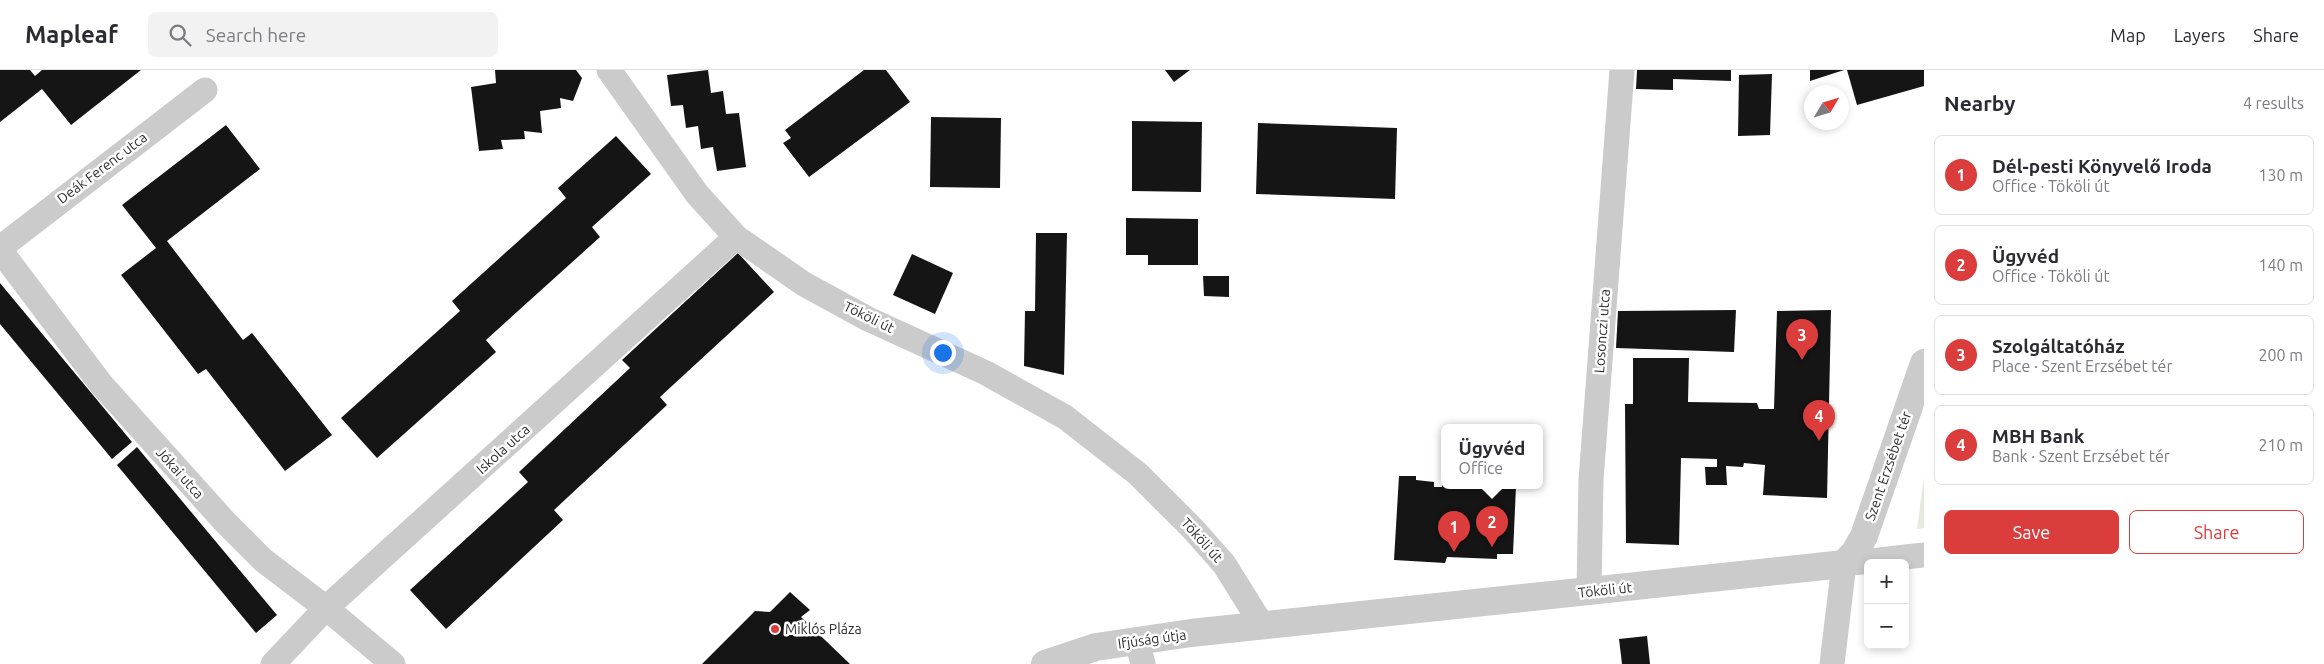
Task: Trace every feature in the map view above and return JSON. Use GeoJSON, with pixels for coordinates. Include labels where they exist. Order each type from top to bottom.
{"type":"FeatureCollection","features":[{"type":"Feature","properties":{"kind":"street","name":"Tököli út"},"geometry":{"type":"LineString","coordinates":[[609,70],[697,194],[736,237],[804,284],[860,314],[986,373],[1065,416],[1138,474],[1193,528],[1224,564],[1262,625],[1589,592],[1924,555]]}},
{"type":"Feature","properties":{"kind":"street","name":"Losonczi utca"},"geometry":{"type":"LineString","coordinates":[[1589,592],[1591,480],[1622,70]]}},
{"type":"Feature","properties":{"kind":"street","name":"Deák Ferenc utca"},"geometry":{"type":"LineString","coordinates":[[0,249],[205,90]]}},
{"type":"Feature","properties":{"kind":"street","name":"Iskola utca"},"geometry":{"type":"LineString","coordinates":[[273,664],[326,608],[736,237]]}},
{"type":"Feature","properties":{"kind":"street","name":"Jókai utca"},"geometry":{"type":"LineString","coordinates":[[0,249],[101,384],[161,452],[263,560],[326,608],[393,664]]}},
{"type":"Feature","properties":{"kind":"street","name":"Szent Erzsébet tér"},"geometry":{"type":"LineString","coordinates":[[1844,564],[1855,552],[1864,536],[1924,363]]}},
{"type":"Feature","properties":{"kind":"street"},"geometry":{"type":"LineString","coordinates":[[1832,664],[1844,564]]}},
{"type":"Feature","properties":{"kind":"street","name":"Ifjúság útja"},"geometry":{"type":"LineString","coordinates":[[1046,664],[1096,648],[1140,653],[1262,625]]}},
{"type":"Feature","properties":{"kind":"shaded area"},"geometry":{"type":"Polygon","coordinates":[[[1924,476],[1924,528],[1917,529],[1924,476]]]}},
{"type":"Feature","properties":{"kind":"building"},"geometry":{"type":"Polygon","coordinates":[[[0,70],[30,70],[35,76],[42,70],[141,70],[71,125],[42,89],[0,122],[0,70]]]}},
{"type":"Feature","properties":{"kind":"building"},"geometry":{"type":"Polygon","coordinates":[[[495,70],[576,70],[582,78],[573,101],[560,98],[561,108],[540,111],[542,133],[524,131],[525,139],[501,140],[503,149],[479,151],[471,87],[496,83],[495,70]]]}},
{"type":"Feature","properties":{"kind":"building"},"geometry":{"type":"Polygon","coordinates":[[[708,70],[711,93],[723,91],[726,114],[739,113],[746,167],[717,171],[713,147],[701,149],[698,126],[686,128],[683,105],[671,106],[667,75],[708,70]]]}},
{"type":"Feature","properties":{"kind":"building"},"geometry":{"type":"Polygon","coordinates":[[[864,70],[886,70],[910,102],[809,177],[783,143],[791,138],[785,130],[864,70]]]}},
{"type":"Feature","properties":{"kind":"building"},"geometry":{"type":"Polygon","coordinates":[[[1165,70],[1190,70],[1174,82],[1165,70]]]}},
{"type":"Feature","properties":{"kind":"building"},"geometry":{"type":"Polygon","coordinates":[[[1637,70],[1731,70],[1731,81],[1673,79],[1673,90],[1636,89],[1637,70]]]}},
{"type":"Feature","properties":{"kind":"building"},"geometry":{"type":"Polygon","coordinates":[[[1810,70],[1844,70],[1810,81],[1810,70]]]}},
{"type":"Feature","properties":{"kind":"building"},"geometry":{"type":"Polygon","coordinates":[[[1847,70],[1924,70],[1924,86],[1857,105],[1847,70]]]}},
{"type":"Feature","properties":{"kind":"building"},"geometry":{"type":"Polygon","coordinates":[[[1772,74],[1770,135],[1738,136],[1739,75],[1772,74]]]}},
{"type":"Feature","properties":{"kind":"building"},"geometry":{"type":"Polygon","coordinates":[[[931,117],[1001,118],[1000,188],[930,187],[931,117]]]}},
{"type":"Feature","properties":{"kind":"building"},"geometry":{"type":"Polygon","coordinates":[[[1132,121],[1202,122],[1201,192],[1132,191],[1132,121]]]}},
{"type":"Feature","properties":{"kind":"building"},"geometry":{"type":"Polygon","coordinates":[[[1258,123],[1397,128],[1395,199],[1256,194],[1258,123]]]}},
{"type":"Feature","properties":{"kind":"building"},"geometry":{"type":"Polygon","coordinates":[[[226,125],[260,169],[167,241],[243,340],[252,333],[332,435],[285,471],[206,369],[198,374],[121,275],[156,248],[122,205],[226,125]]]}},
{"type":"Feature","properties":{"kind":"building"},"geometry":{"type":"Polygon","coordinates":[[[616,136],[651,174],[592,227],[600,237],[486,340],[496,352],[377,458],[341,418],[460,311],[452,301],[566,198],[558,188],[616,136]]]}},
{"type":"Feature","properties":{"kind":"building"},"geometry":{"type":"Polygon","coordinates":[[[1126,218],[1198,219],[1198,265],[1148,265],[1148,255],[1126,255],[1126,218]]]}},
{"type":"Feature","properties":{"kind":"building"},"geometry":{"type":"Polygon","coordinates":[[[1036,233],[1067,233],[1064,375],[1024,366],[1025,311],[1035,311],[1036,233]]]}},
{"type":"Feature","properties":{"kind":"building"},"geometry":{"type":"Polygon","coordinates":[[[738,253],[774,292],[660,397],[667,405],[554,510],[563,520],[446,629],[410,590],[528,482],[519,472],[630,368],[622,360],[738,253]]]}},
{"type":"Feature","properties":{"kind":"building"},"geometry":{"type":"Polygon","coordinates":[[[912,254],[953,273],[935,314],[893,295],[912,254]]]}},
{"type":"Feature","properties":{"kind":"building"},"geometry":{"type":"Polygon","coordinates":[[[1203,276],[1229,276],[1229,297],[1204,296],[1203,276]]]}},
{"type":"Feature","properties":{"kind":"building"},"geometry":{"type":"Polygon","coordinates":[[[0,283],[132,442],[112,459],[0,324],[0,283]]]}},
{"type":"Feature","properties":{"kind":"building"},"geometry":{"type":"Polygon","coordinates":[[[1736,310],[1734,352],[1616,348],[1618,311],[1736,310]]]}},
{"type":"Feature","properties":{"kind":"building"},"geometry":{"type":"Polygon","coordinates":[[[1831,310],[1827,498],[1763,495],[1765,465],[1744,463],[1743,467],[1726,466],[1727,485],[1706,485],[1705,467],[1717,467],[1717,459],[1681,458],[1679,545],[1626,543],[1625,404],[1633,404],[1633,358],[1689,358],[1688,402],[1757,403],[1759,409],[1774,409],[1777,311],[1831,310]]]}},
{"type":"Feature","properties":{"kind":"building"},"geometry":{"type":"Polygon","coordinates":[[[137,447],[277,615],[256,633],[117,465],[137,447]]]}},
{"type":"Feature","properties":{"kind":"building"},"geometry":{"type":"Polygon","coordinates":[[[1399,476],[1416,476],[1416,480],[1434,482],[1434,487],[1441,487],[1441,489],[1516,489],[1513,554],[1497,554],[1497,559],[1447,557],[1445,563],[1394,560],[1399,476]]]}},
{"type":"Feature","properties":{"kind":"building","name":"Miklós Pláza"},"geometry":{"type":"Polygon","coordinates":[[[790,592],[810,610],[801,617],[850,664],[702,664],[755,611],[770,612],[790,592]]]}},
{"type":"Feature","properties":{"kind":"building"},"geometry":{"type":"Polygon","coordinates":[[[1647,636],[1650,664],[1622,664],[1619,639],[1647,636]]]}},
{"type":"Feature","properties":{"kind":"place","name":"Szolgáltatóház"},"geometry":{"type":"Point","coordinates":[1802,360]}},
{"type":"Feature","properties":{"kind":"place","name":"MBH Bank"},"geometry":{"type":"Point","coordinates":[1819,441]}},
{"type":"Feature","properties":{"kind":"place","name":"Ügyvéd"},"geometry":{"type":"Point","coordinates":[1492,547]}},
{"type":"Feature","properties":{"kind":"place","name":"Dél-pesti Könyvelő Iroda"},"geometry":{"type":"Point","coordinates":[1454,552]}},
{"type":"Feature","properties":{"kind":"place","name":"Miklós Pláza"},"geometry":{"type":"Point","coordinates":[775,629]}}]}
